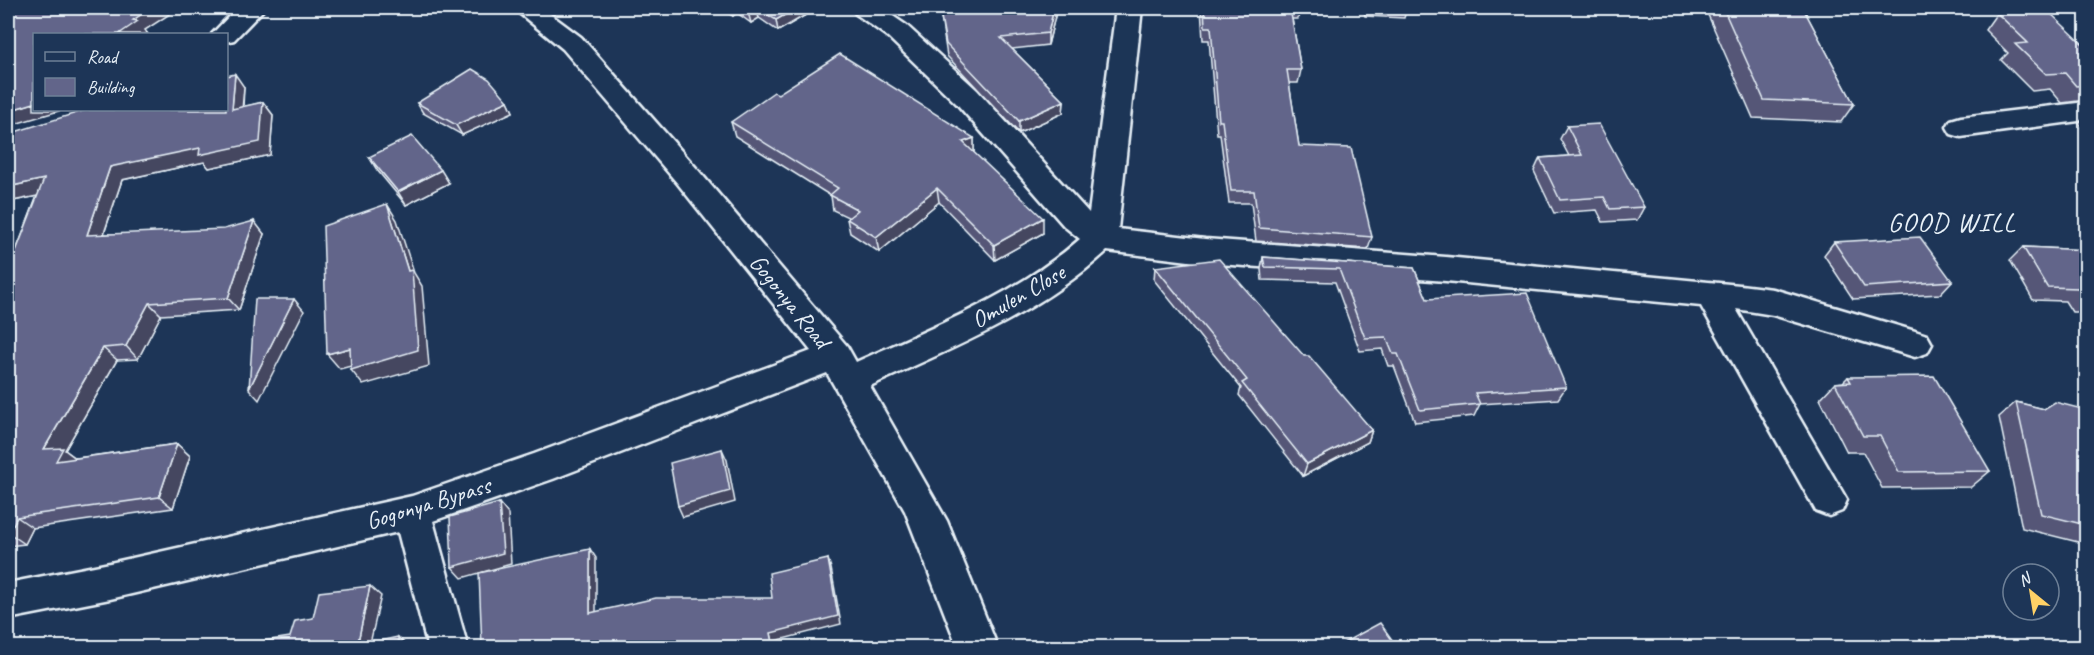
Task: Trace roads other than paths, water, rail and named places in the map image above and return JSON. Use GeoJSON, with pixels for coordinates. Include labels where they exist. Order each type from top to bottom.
{"type":"FeatureCollection","features":[{"type":"Feature","properties":{"kind":"street"},"geometry":{"type":"LineString","coordinates":[[226,33],[252,8]]}},
{"type":"Feature","properties":{"kind":"street","name":"Gogonya Road"},"geometry":{"type":"LineString","coordinates":[[526,8],[572,43],[688,177],[842,368],[922,508],[978,648]]}},
{"type":"Feature","properties":{"kind":"street"},"geometry":{"type":"LineString","coordinates":[[865,8],[897,31],[967,97],[1075,218],[1101,238],[1205,251],[1446,269],[1773,302],[1916,344]]}},
{"type":"Feature","properties":{"kind":"street"},"geometry":{"type":"LineString","coordinates":[[1101,238],[1129,8]]}},
{"type":"Feature","properties":{"kind":"street"},"geometry":{"type":"LineString","coordinates":[[1961,127],[2086,111]]}},
{"type":"Feature","properties":{"kind":"street","name":"Omulen Close"},"geometry":{"type":"LineString","coordinates":[[842,368],[999,311],[1050,282],[1101,238]]}},
{"type":"Feature","properties":{"kind":"street"},"geometry":{"type":"LineString","coordinates":[[1711,294],[1829,500]]}},
{"type":"Feature","properties":{"kind":"street","name":"Gogonya Bypass"},"geometry":{"type":"LineString","coordinates":[[8,601],[110,581],[412,512],[842,368]]}},
{"type":"Feature","properties":{"kind":"street"},"geometry":{"type":"LineString","coordinates":[[412,512],[448,648]]}},
{"type":"Feature","properties":{"kind":"district","name":"GOOD WILL"},"geometry":{"type":"Point","coordinates":[1952,222]}}]}
